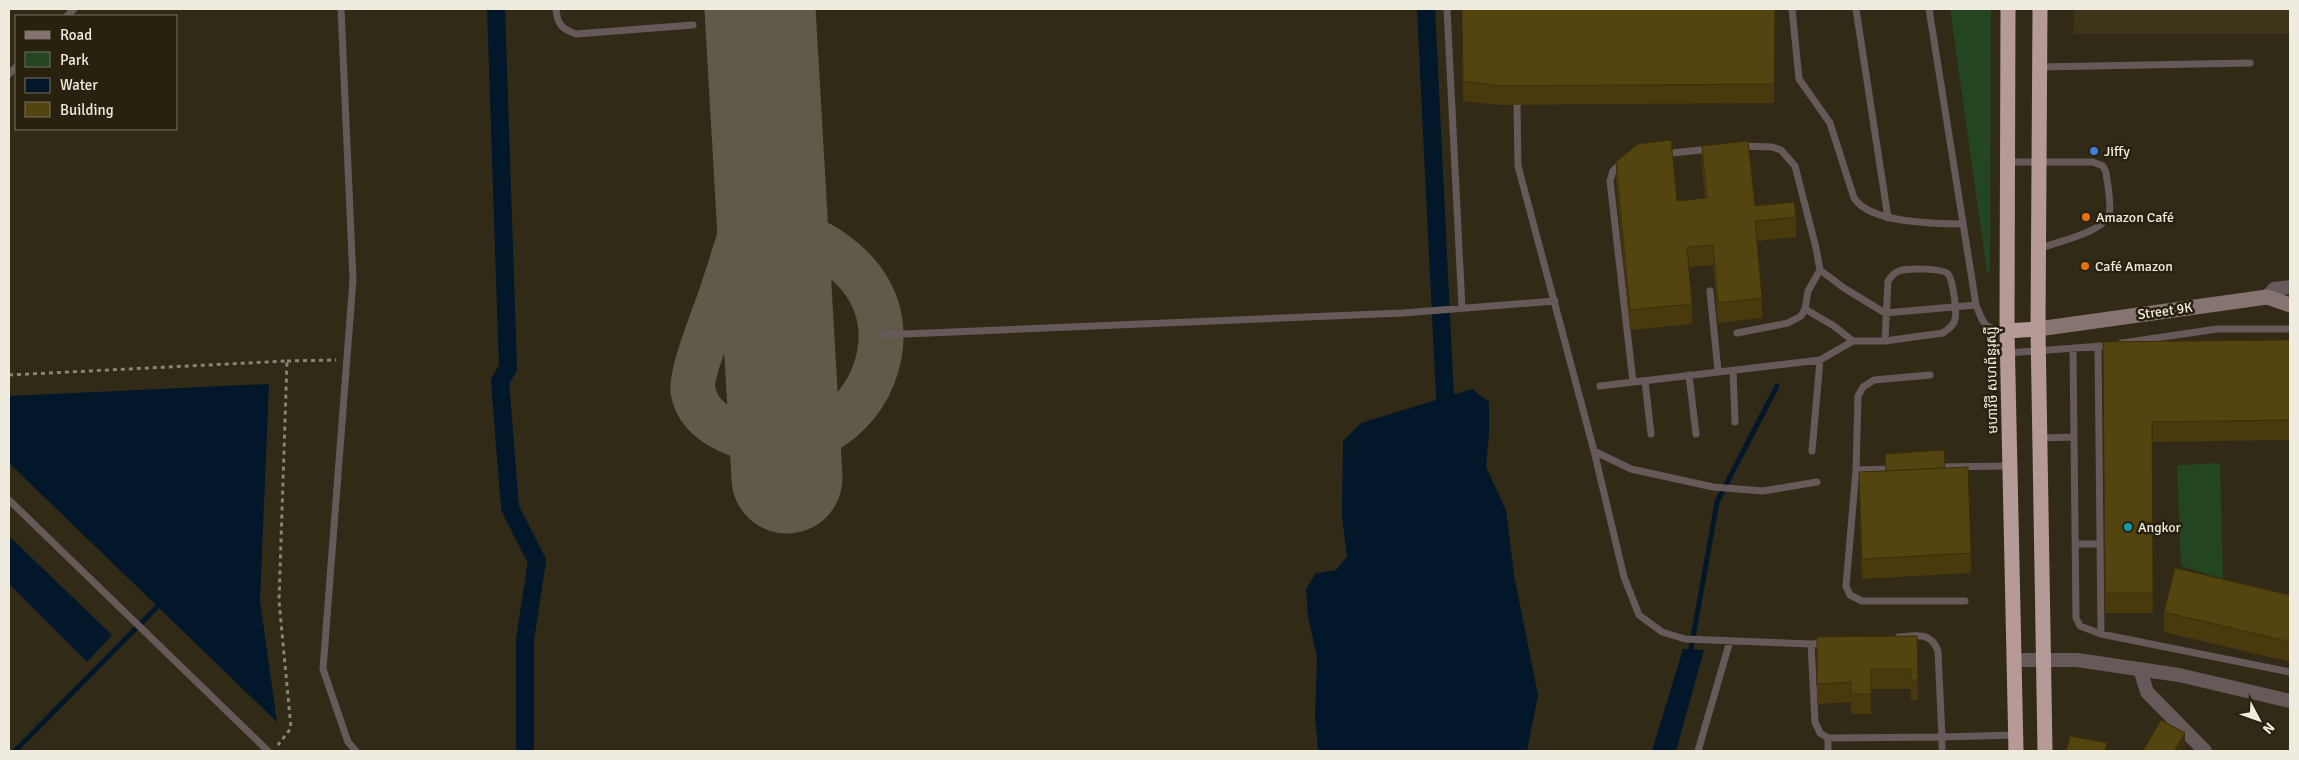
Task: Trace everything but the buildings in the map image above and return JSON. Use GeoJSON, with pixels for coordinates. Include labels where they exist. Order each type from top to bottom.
{"type":"FeatureCollection","features":[{"type":"Feature","properties":{"kind":"highway","name":"មហាវិថី សហព័ន្ធរុស្ស៊ី"},"geometry":{"type":"LineString","coordinates":[[2008,9],[2007,353],[2016,751]]}},
{"type":"Feature","properties":{"kind":"highway"},"geometry":{"type":"LineString","coordinates":[[2040,9],[2038,330],[2045,751]]}},
{"type":"Feature","properties":{"kind":"highway"},"geometry":{"type":"LineString","coordinates":[[2007,331],[2038,330]]}},
{"type":"Feature","properties":{"kind":"street"},"geometry":{"type":"LineString","coordinates":[[2267,297],[2274,289],[2290,287]]}},
{"type":"Feature","properties":{"kind":"street","name":"Street 9K"},"geometry":{"type":"LineString","coordinates":[[2038,330],[2267,297],[2290,305]]}},
{"type":"Feature","properties":{"kind":"street"},"geometry":{"type":"LineString","coordinates":[[2014,660],[2076,660],[2140,669],[2179,675],[2290,701]]}},
{"type":"Feature","properties":{"kind":"street"},"geometry":{"type":"LineString","coordinates":[[2140,669],[2147,692],[2206,751]]}},
{"type":"Feature","properties":{"kind":"lane"},"geometry":{"type":"LineString","coordinates":[[341,9],[353,280],[323,669],[348,742],[356,751]]}},
{"type":"Feature","properties":{"kind":"lane"},"geometry":{"type":"LineString","coordinates":[[556,9],[557,19],[563,29],[576,34],[693,25]]}},
{"type":"Feature","properties":{"kind":"lane"},"geometry":{"type":"LineString","coordinates":[[1447,9],[1462,308]]}},
{"type":"Feature","properties":{"kind":"lane"},"geometry":{"type":"LineString","coordinates":[[1792,9],[1800,79],[1830,123],[1854,198],[1864,209],[1888,218],[1963,224]]}},
{"type":"Feature","properties":{"kind":"lane"},"geometry":{"type":"LineString","coordinates":[[1856,9],[1888,218]]}},
{"type":"Feature","properties":{"kind":"lane"},"geometry":{"type":"LineString","coordinates":[[1929,9],[1976,305],[1986,327],[1992,330],[2007,331]]}},
{"type":"Feature","properties":{"kind":"lane"},"geometry":{"type":"LineString","coordinates":[[2040,66],[2250,63]]}},
{"type":"Feature","properties":{"kind":"lane"},"geometry":{"type":"LineString","coordinates":[[1517,105],[1518,166],[1594,451],[1624,577],[1632,601],[1640,615],[1662,632],[1685,639],[1811,644],[1839,642]]}},
{"type":"Feature","properties":{"kind":"lane"},"geometry":{"type":"LineString","coordinates":[[1732,147],[1751,145],[1772,147],[1781,150],[1795,166],[1820,270],[1808,291],[1806,309],[1801,316],[1788,323],[1737,333]]}},
{"type":"Feature","properties":{"kind":"lane"},"geometry":{"type":"LineString","coordinates":[[1654,155],[1722,148]]}},
{"type":"Feature","properties":{"kind":"lane"},"geometry":{"type":"LineString","coordinates":[[1626,161],[1619,164],[1613,171],[1610,182],[1633,382]]}},
{"type":"Feature","properties":{"kind":"lane"},"geometry":{"type":"LineString","coordinates":[[2007,162],[2093,162],[2103,166],[2106,172],[2110,213],[2096,229],[2038,248]]}},
{"type":"Feature","properties":{"kind":"lane"},"geometry":{"type":"LineString","coordinates":[[1820,270],[1844,288],[1885,313],[1976,305]]}},
{"type":"Feature","properties":{"kind":"lane"},"geometry":{"type":"LineString","coordinates":[[1600,386],[1820,360],[1853,341],[1885,341],[1943,333],[1950,328],[1955,319],[1952,282],[1947,273],[1940,270],[1900,270],[1893,274],[1888,281],[1885,341]]}},
{"type":"Feature","properties":{"kind":"lane"},"geometry":{"type":"LineString","coordinates":[[1710,291],[1718,371]]}},
{"type":"Feature","properties":{"kind":"lane"},"geometry":{"type":"LineString","coordinates":[[881,335],[1403,312],[1555,301]]}},
{"type":"Feature","properties":{"kind":"lane"},"geometry":{"type":"LineString","coordinates":[[1806,309],[1834,326],[1853,341]]}},
{"type":"Feature","properties":{"kind":"lane"},"geometry":{"type":"LineString","coordinates":[[2118,344],[2217,329],[2290,329]]}},
{"type":"Feature","properties":{"kind":"lane"},"geometry":{"type":"LineString","coordinates":[[2007,353],[2108,345]]}},
{"type":"Feature","properties":{"kind":"lane"},"geometry":{"type":"LineString","coordinates":[[2098,346],[2101,634]]}},
{"type":"Feature","properties":{"kind":"lane"},"geometry":{"type":"LineString","coordinates":[[2073,348],[2076,618],[2080,626],[2101,634],[2290,672]]}},
{"type":"Feature","properties":{"kind":"lane"},"geometry":{"type":"LineString","coordinates":[[1812,451],[1820,360]]}},
{"type":"Feature","properties":{"kind":"lane"},"geometry":{"type":"LineString","coordinates":[[1733,371],[1735,422]]}},
{"type":"Feature","properties":{"kind":"lane"},"geometry":{"type":"LineString","coordinates":[[1688,375],[1696,434]]}},
{"type":"Feature","properties":{"kind":"lane"},"geometry":{"type":"LineString","coordinates":[[1930,375],[1874,380],[1863,387],[1858,396],[1856,470],[1846,586],[1850,595],[1862,601],[1965,601]]}},
{"type":"Feature","properties":{"kind":"lane"},"geometry":{"type":"LineString","coordinates":[[1645,381],[1652,434]]}},
{"type":"Feature","properties":{"kind":"lane"},"geometry":{"type":"LineString","coordinates":[[2040,438],[2074,437]]}},
{"type":"Feature","properties":{"kind":"lane"},"geometry":{"type":"LineString","coordinates":[[1594,451],[1631,469],[1738,491],[1763,491],[1817,482]]}},
{"type":"Feature","properties":{"kind":"lane"},"geometry":{"type":"LineString","coordinates":[[1931,467],[2009,466]]}},
{"type":"Feature","properties":{"kind":"lane"},"geometry":{"type":"LineString","coordinates":[[1856,470],[1903,468]]}},
{"type":"Feature","properties":{"kind":"lane"},"geometry":{"type":"LineString","coordinates":[[9,500],[268,751]]}},
{"type":"Feature","properties":{"kind":"lane"},"geometry":{"type":"LineString","coordinates":[[2075,544],[2100,544]]}},
{"type":"Feature","properties":{"kind":"lane"},"geometry":{"type":"LineString","coordinates":[[1894,637],[1921,635],[1935,643],[1938,652],[1942,751]]}},
{"type":"Feature","properties":{"kind":"lane"},"geometry":{"type":"LineString","coordinates":[[1698,751],[1730,641]]}},
{"type":"Feature","properties":{"kind":"lane"},"geometry":{"type":"LineString","coordinates":[[1811,644],[1815,722],[1820,733],[1828,738],[2016,735]]}},
{"type":"Feature","properties":{"kind":"lane"},"geometry":{"type":"LineString","coordinates":[[1828,738],[1828,751]]}},
{"type":"Feature","properties":{"kind":"path"},"geometry":{"type":"LineString","coordinates":[[9,376],[346,359]]}},
{"type":"Feature","properties":{"kind":"path"},"geometry":{"type":"LineString","coordinates":[[272,751],[291,728],[279,602],[287,361]]}},
{"type":"Feature","properties":{"kind":"shaded area"},"geometry":{"type":"Polygon","coordinates":[[[2074,9],[2290,9],[2290,34],[2073,34],[2074,9]]]}},
{"type":"Feature","properties":{"kind":"green space"},"geometry":{"type":"Polygon","coordinates":[[[1950,9],[1991,9],[1990,272],[1987,272],[1950,9]]]}},
{"type":"Feature","properties":{"kind":"green space"},"geometry":{"type":"Polygon","coordinates":[[[2220,463],[2223,579],[2181,566],[2177,465],[2220,463]]]}},
{"type":"Feature","properties":{"kind":"water"},"geometry":{"type":"Polygon","coordinates":[[[269,384],[260,601],[277,722],[9,463],[9,396],[269,384]]]}},
{"type":"Feature","properties":{"kind":"water"},"geometry":{"type":"Polygon","coordinates":[[[1472,389],[1489,402],[1486,467],[1506,510],[1514,575],[1538,695],[1527,751],[1318,751],[1315,716],[1317,657],[1308,616],[1306,589],[1316,573],[1336,570],[1347,557],[1342,517],[1343,441],[1361,423],[1472,389]]]}},
{"type":"Feature","properties":{"kind":"water"},"geometry":{"type":"Polygon","coordinates":[[[11,538],[112,635],[87,662],[9,584],[9,541],[11,538]]]}},
{"type":"Feature","properties":{"kind":"water"},"geometry":{"type":"Polygon","coordinates":[[[1683,649],[1704,650],[1676,751],[1652,751],[1683,649]]]}},
{"type":"Feature","properties":{"kind":"waterway"},"geometry":{"type":"LineString","coordinates":[[496,9],[508,368],[500,381],[510,508],[537,561],[525,640],[525,751]]}},
{"type":"Feature","properties":{"kind":"waterway"},"geometry":{"type":"LineString","coordinates":[[1426,9],[1445,397]]}},
{"type":"Feature","properties":{"kind":"waterway"},"geometry":{"type":"LineString","coordinates":[[1691,649],[1717,502],[1777,386]]}},
{"type":"Feature","properties":{"kind":"waterway"},"geometry":{"type":"LineString","coordinates":[[15,751],[158,606]]}},
{"type":"Feature","properties":{"kind":"taxiway"},"geometry":{"type":"LineString","coordinates":[[768,142],[732,262],[698,360],[693,391],[698,405],[706,416],[723,428],[749,438],[782,442],[814,436],[833,426],[850,412],[863,395],[873,376],[879,355],[881,334],[878,312],[870,292],[861,278],[836,254],[797,229],[769,160]]}},
{"type":"Feature","properties":{"kind":"runway"},"geometry":{"type":"LineString","coordinates":[[760,9],[787,478]]}},
{"type":"Feature","properties":{"kind":"place","name":"Jiffy"},"geometry":{"type":"Point","coordinates":[2094,151]}},
{"type":"Feature","properties":{"kind":"place","name":"Amazon Café"},"geometry":{"type":"Point","coordinates":[2086,217]}},
{"type":"Feature","properties":{"kind":"place","name":"Café Amazon"},"geometry":{"type":"Point","coordinates":[2085,266]}},
{"type":"Feature","properties":{"kind":"place","name":"Angkor"},"geometry":{"type":"Point","coordinates":[2128,527]}}]}
